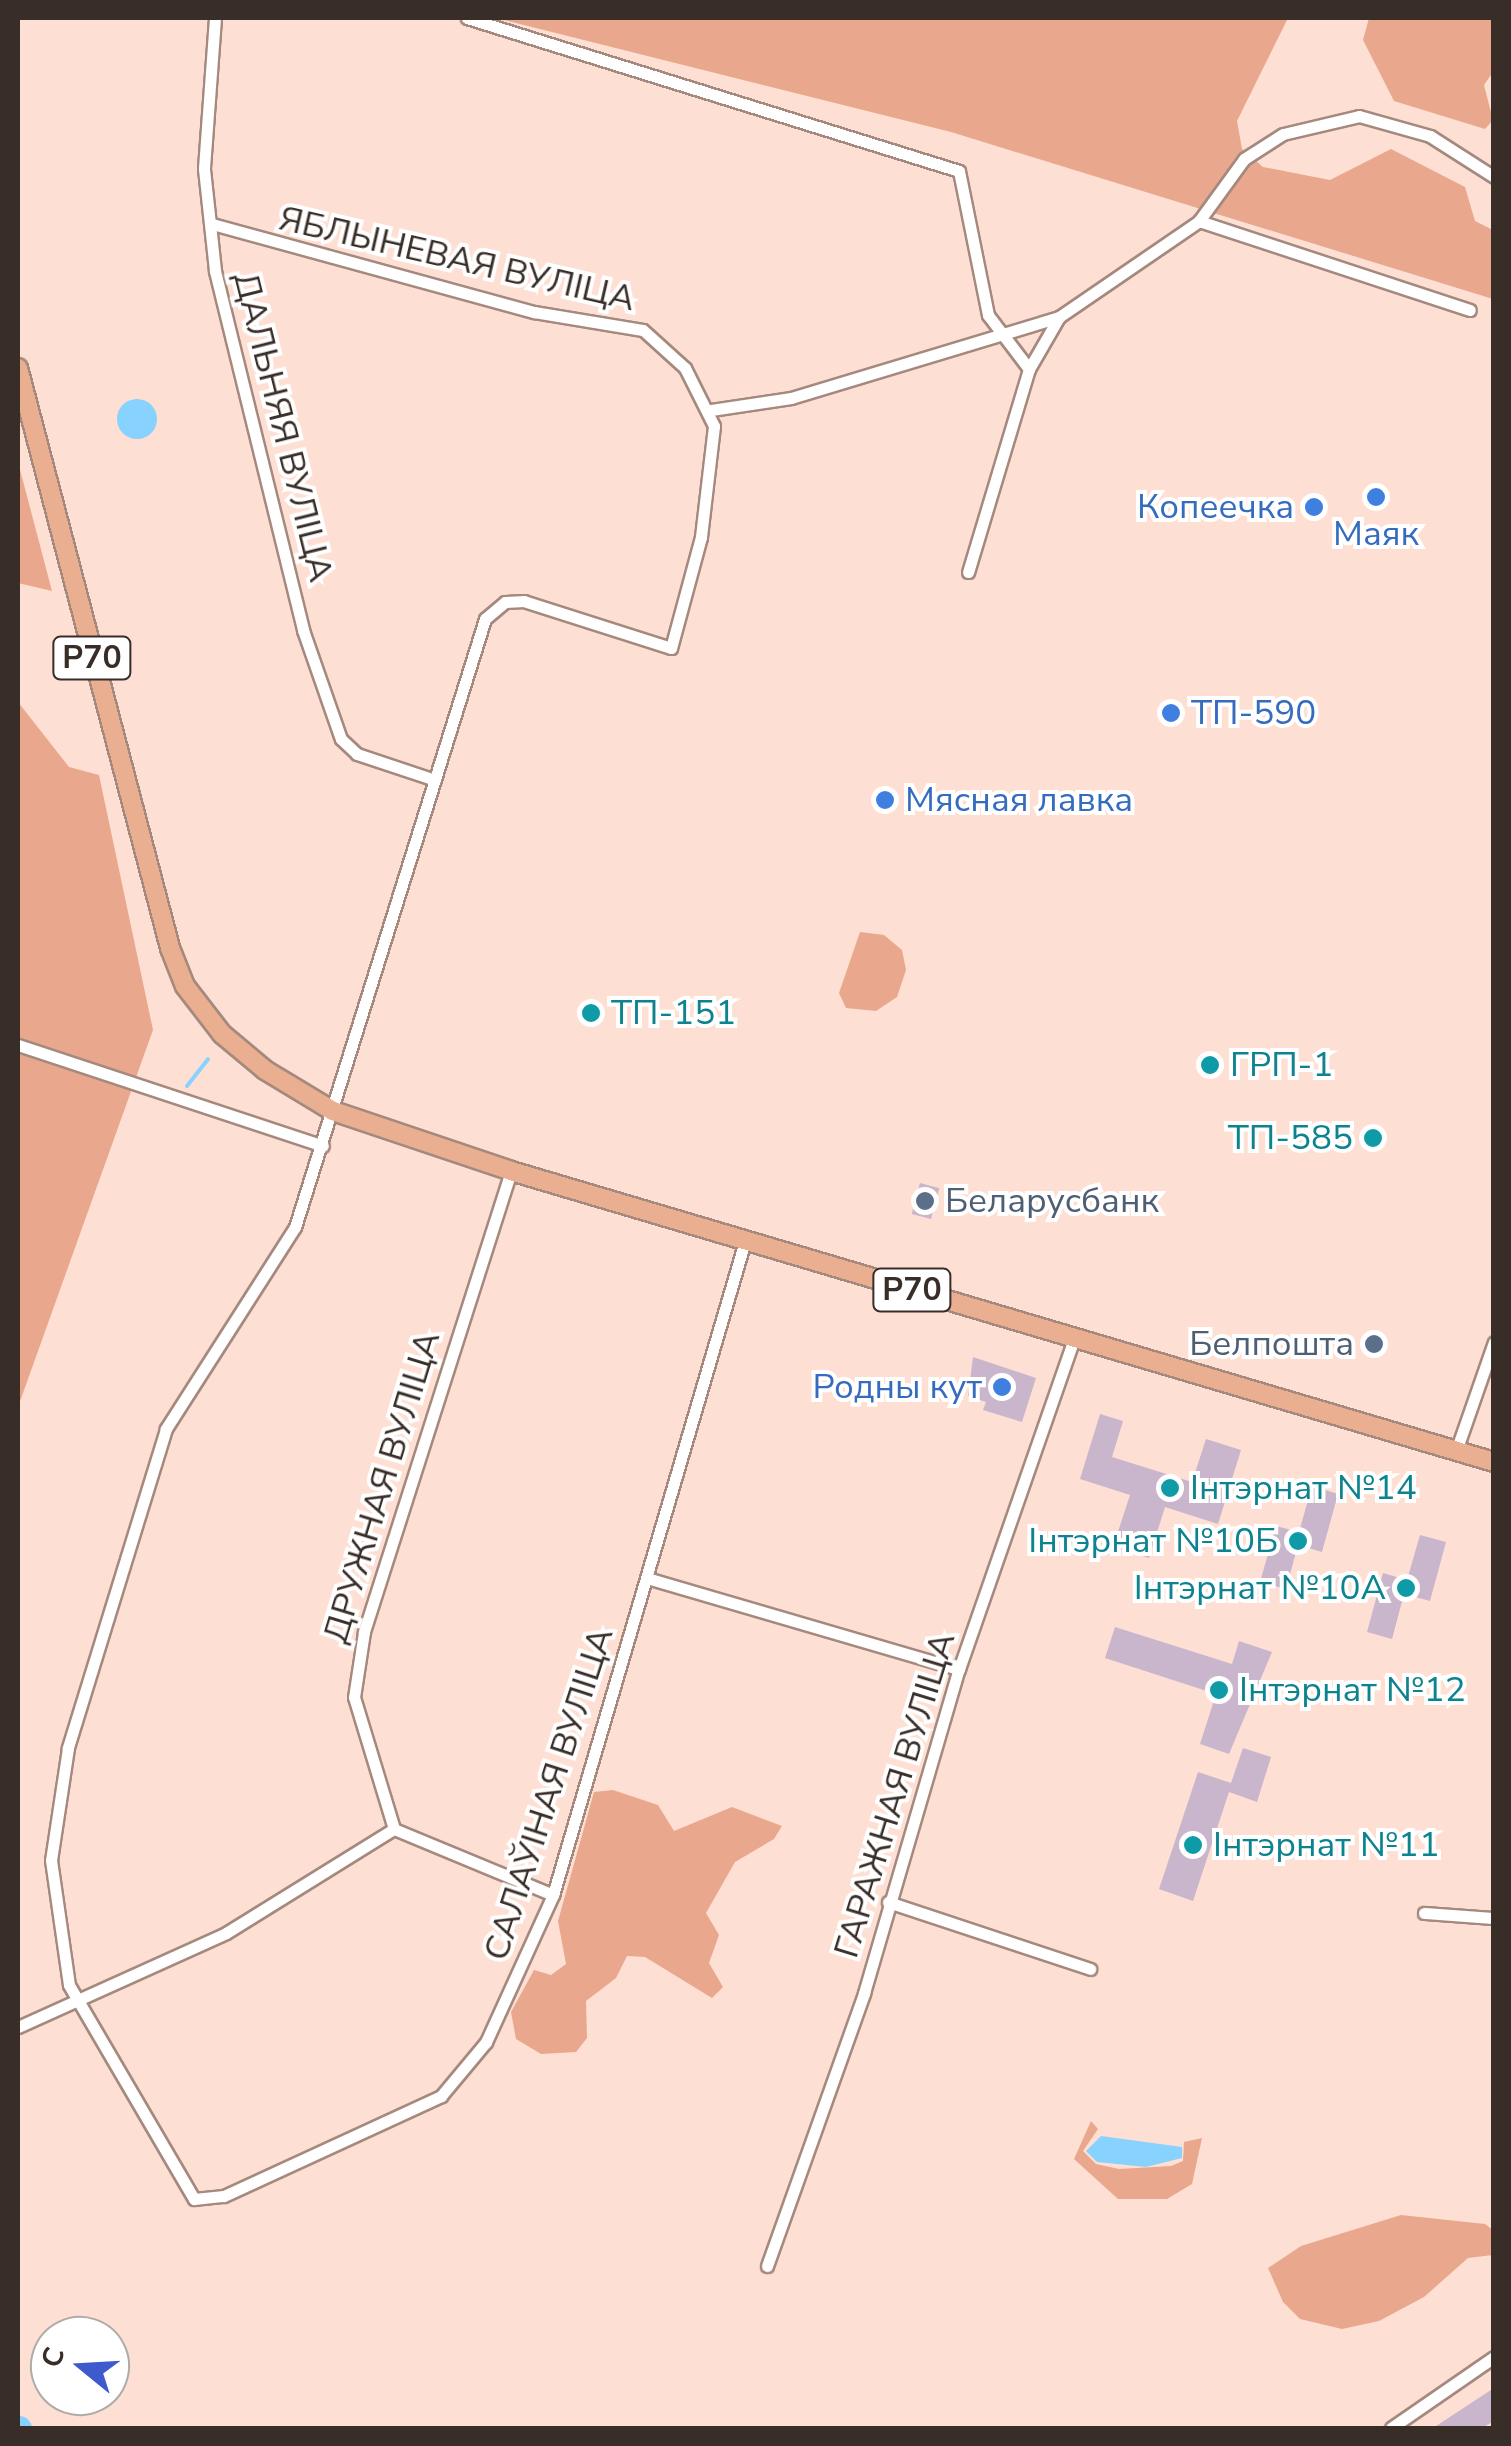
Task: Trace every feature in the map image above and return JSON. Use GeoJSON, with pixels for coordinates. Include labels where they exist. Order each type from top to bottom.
{"type":"FeatureCollection","features":[{"type":"Feature","properties":{"kind":"main road","name":"Р70"},"geometry":{"type":"LineString","coordinates":[[18,368],[125,788],[185,986],[222,1034],[333,1111],[511,1171],[1494,1462]]}},
{"type":"Feature","properties":{"kind":"street","name":"ДАЛЬНЯЯ ВУЛІЦА"},"geometry":{"type":"LineString","coordinates":[[215,18],[204,169],[233,363],[278,509],[303,630],[341,740],[357,754],[436,780]]}},
{"type":"Feature","properties":{"kind":"street"},"geometry":{"type":"LineString","coordinates":[[467,18],[959,172],[977,282],[998,337],[1029,369]]}},
{"type":"Feature","properties":{"kind":"street"},"geometry":{"type":"LineString","coordinates":[[76,2001],[51,1860],[68,1748],[166,1429],[229,1323],[282,1256],[323,1146],[485,619],[504,602],[532,602],[671,648],[710,490],[711,410],[790,398],[1058,318],[1199,221],[1244,160],[1283,134],[1340,118],[1399,123],[1494,177]]}},
{"type":"Feature","properties":{"kind":"street"},"geometry":{"type":"LineString","coordinates":[[1199,221],[1470,310]]}},
{"type":"Feature","properties":{"kind":"street","name":"ЯБЛЫНЕВАЯ ВУЛІЦА"},"geometry":{"type":"LineString","coordinates":[[212,224],[534,312],[642,330],[672,350],[711,410]]}},
{"type":"Feature","properties":{"kind":"street"},"geometry":{"type":"LineString","coordinates":[[968,572],[1029,369],[1058,318]]}},
{"type":"Feature","properties":{"kind":"street"},"geometry":{"type":"LineString","coordinates":[[18,1045],[323,1146]]}},
{"type":"Feature","properties":{"kind":"street","name":"ДРУЖНАЯ ВУЛІЦА"},"geometry":{"type":"LineString","coordinates":[[394,1829],[363,1741],[355,1665],[511,1171]]}},
{"type":"Feature","properties":{"kind":"street","name":"САЛАЎІНАЯ ВУЛІЦА"},"geometry":{"type":"LineString","coordinates":[[76,2001],[179,2177],[205,2203],[441,2096],[486,2042],[553,1895],[745,1241]]}},
{"type":"Feature","properties":{"kind":"street","name":"ГАРАЖНАЯ ВУЛІЦА"},"geometry":{"type":"LineString","coordinates":[[767,2266],[864,1994],[959,1670],[1074,1338]]}},
{"type":"Feature","properties":{"kind":"street"},"geometry":{"type":"LineString","coordinates":[[1456,1450],[1494,1342]]}},
{"type":"Feature","properties":{"kind":"street"},"geometry":{"type":"LineString","coordinates":[[647,1578],[959,1670]]}},
{"type":"Feature","properties":{"kind":"street"},"geometry":{"type":"LineString","coordinates":[[18,2027],[226,1933],[394,1829],[553,1895]]}},
{"type":"Feature","properties":{"kind":"street"},"geometry":{"type":"LineString","coordinates":[[888,1902],[1090,1969]]}},
{"type":"Feature","properties":{"kind":"street"},"geometry":{"type":"LineString","coordinates":[[1424,1913],[1494,1918]]}},
{"type":"Feature","properties":{"kind":"street"},"geometry":{"type":"LineString","coordinates":[[1390,2427],[1494,2357]]}},
{"type":"Feature","properties":{"kind":"shaded area"},"geometry":{"type":"Polygon","coordinates":[[[496,18],[1288,18],[1237,121],[1242,149],[1263,167],[1330,180],[1391,149],[1465,187],[1475,221],[1493,230],[1493,299],[951,132],[496,18]]]}},
{"type":"Feature","properties":{"kind":"shaded area"},"geometry":{"type":"Polygon","coordinates":[[[1369,18],[1493,18],[1493,72],[1484,85],[1493,120],[1485,129],[1394,101],[1363,40],[1369,18]]]}},
{"type":"Feature","properties":{"kind":"shaded area"},"geometry":{"type":"Polygon","coordinates":[[[18,462],[52,591],[18,583],[18,462]]]}},
{"type":"Feature","properties":{"kind":"shaded area"},"geometry":{"type":"Polygon","coordinates":[[[18,702],[69,767],[99,775],[153,1030],[18,1407],[18,702]]]}},
{"type":"Feature","properties":{"kind":"shaded area"},"geometry":{"type":"Polygon","coordinates":[[[860,932],[884,935],[902,950],[906,970],[897,997],[876,1011],[846,1008],[839,993],[860,932]]]}},
{"type":"Feature","properties":{"kind":"shaded area"},"geometry":{"type":"Polygon","coordinates":[[[613,1790],[658,1805],[674,1831],[732,1807],[782,1826],[774,1839],[735,1862],[706,1913],[719,1935],[709,1963],[723,1987],[712,1998],[645,1957],[627,1956],[616,1978],[586,2001],[587,2038],[576,2052],[541,2054],[516,2039],[511,2012],[534,1970],[551,1975],[566,1964],[558,1921],[594,1792],[613,1790]]]}},
{"type":"Feature","properties":{"kind":"shaded area"},"geometry":{"type":"Polygon","coordinates":[[[1091,2121],[1098,2129],[1083,2151],[1096,2164],[1119,2169],[1171,2166],[1183,2161],[1184,2142],[1202,2138],[1192,2184],[1167,2199],[1118,2199],[1074,2159],[1091,2121]]]}},
{"type":"Feature","properties":{"kind":"shaded area"},"geometry":{"type":"Polygon","coordinates":[[[1401,2215],[1485,2224],[1493,2230],[1493,2255],[1468,2258],[1424,2297],[1379,2321],[1342,2329],[1300,2319],[1283,2302],[1268,2268],[1301,2246],[1401,2215]]]}},
{"type":"Feature","properties":{"kind":"water"},"geometry":{"type":"Polygon","coordinates":[[[137,399],[151,405],[157,419],[151,433],[137,439],[123,433],[117,419],[123,405],[137,399]]]}},
{"type":"Feature","properties":{"kind":"water"},"geometry":{"type":"Polygon","coordinates":[[[1101,2136],[1182,2147],[1182,2158],[1146,2167],[1097,2162],[1086,2151],[1101,2136]]]}},
{"type":"Feature","properties":{"kind":"building","name":"Беларусбанк"},"geometry":{"type":"Polygon","coordinates":[[[920,1183],[939,1188],[931,1219],[912,1214],[920,1183]]]}},
{"type":"Feature","properties":{"kind":"building","name":"Родны кут"},"geometry":{"type":"Polygon","coordinates":[[[973,1357],[1036,1378],[1022,1422],[983,1410],[986,1402],[968,1396],[973,1357]]]}},
{"type":"Feature","properties":{"kind":"building","name":"Інтэрнат №14"},"geometry":{"type":"Polygon","coordinates":[[[1100,1414],[1123,1421],[1112,1457],[1192,1482],[1206,1439],[1241,1450],[1218,1524],[1165,1507],[1149,1558],[1113,1547],[1130,1495],[1080,1479],[1100,1414]]]}},
{"type":"Feature","properties":{"kind":"building","name":"Інтэрнат №10Б"},"geometry":{"type":"Polygon","coordinates":[[[1312,1486],[1338,1494],[1322,1552],[1298,1545],[1286,1589],[1260,1582],[1276,1526],[1299,1532],[1312,1486]]]}},
{"type":"Feature","properties":{"kind":"building","name":"Інтэрнат №10А"},"geometry":{"type":"Polygon","coordinates":[[[1420,1535],[1446,1542],[1430,1601],[1404,1594],[1392,1639],[1367,1632],[1383,1573],[1407,1580],[1420,1535]]]}},
{"type":"Feature","properties":{"kind":"building","name":"Інтэрнат №12"},"geometry":{"type":"Polygon","coordinates":[[[1115,1627],[1232,1664],[1239,1641],[1272,1652],[1229,1754],[1200,1744],[1216,1694],[1105,1658],[1115,1627]]]}},
{"type":"Feature","properties":{"kind":"building","name":"Інтэрнат №11"},"geometry":{"type":"Polygon","coordinates":[[[1243,1748],[1271,1757],[1257,1802],[1229,1792],[1193,1901],[1159,1889],[1198,1772],[1231,1783],[1243,1748]]]}},
{"type":"Feature","properties":{"kind":"building"},"geometry":{"type":"Polygon","coordinates":[[[1494,2388],[1494,2421],[1482,2428],[1433,2428],[1494,2388]]]}},
{"type":"Feature","properties":{"kind":"waterway"},"geometry":{"type":"LineString","coordinates":[[187,1086],[208,1059]]}},
{"type":"Feature","properties":{"kind":"place","name":"Маяк"},"geometry":{"type":"Point","coordinates":[1376,497]}},
{"type":"Feature","properties":{"kind":"place","name":"Копеечка"},"geometry":{"type":"Point","coordinates":[1314,507]}},
{"type":"Feature","properties":{"kind":"place","name":"ТП-590"},"geometry":{"type":"Point","coordinates":[1171,713]}},
{"type":"Feature","properties":{"kind":"place","name":"Мясная лавка"},"geometry":{"type":"Point","coordinates":[885,800]}},
{"type":"Feature","properties":{"kind":"place","name":"ТП-151"},"geometry":{"type":"Point","coordinates":[591,1013]}},
{"type":"Feature","properties":{"kind":"place","name":"ГРП-1"},"geometry":{"type":"Point","coordinates":[1210,1065]}},
{"type":"Feature","properties":{"kind":"place","name":"ТП-585"},"geometry":{"type":"Point","coordinates":[1373,1138]}},
{"type":"Feature","properties":{"kind":"place","name":"Беларусбанк"},"geometry":{"type":"Point","coordinates":[925,1201]}},
{"type":"Feature","properties":{"kind":"place","name":"Белпошта"},"geometry":{"type":"Point","coordinates":[1374,1344]}},
{"type":"Feature","properties":{"kind":"place","name":"Родны кут"},"geometry":{"type":"Point","coordinates":[1002,1387]}},
{"type":"Feature","properties":{"kind":"place","name":"Інтэрнат №14"},"geometry":{"type":"Point","coordinates":[1170,1488]}},
{"type":"Feature","properties":{"kind":"place","name":"Інтэрнат №10Б"},"geometry":{"type":"Point","coordinates":[1298,1541]}},
{"type":"Feature","properties":{"kind":"place","name":"Інтэрнат №10А"},"geometry":{"type":"Point","coordinates":[1406,1588]}},
{"type":"Feature","properties":{"kind":"place","name":"Інтэрнат №12"},"geometry":{"type":"Point","coordinates":[1219,1690]}},
{"type":"Feature","properties":{"kind":"place","name":"Інтэрнат №11"},"geometry":{"type":"Point","coordinates":[1193,1845]}}]}
